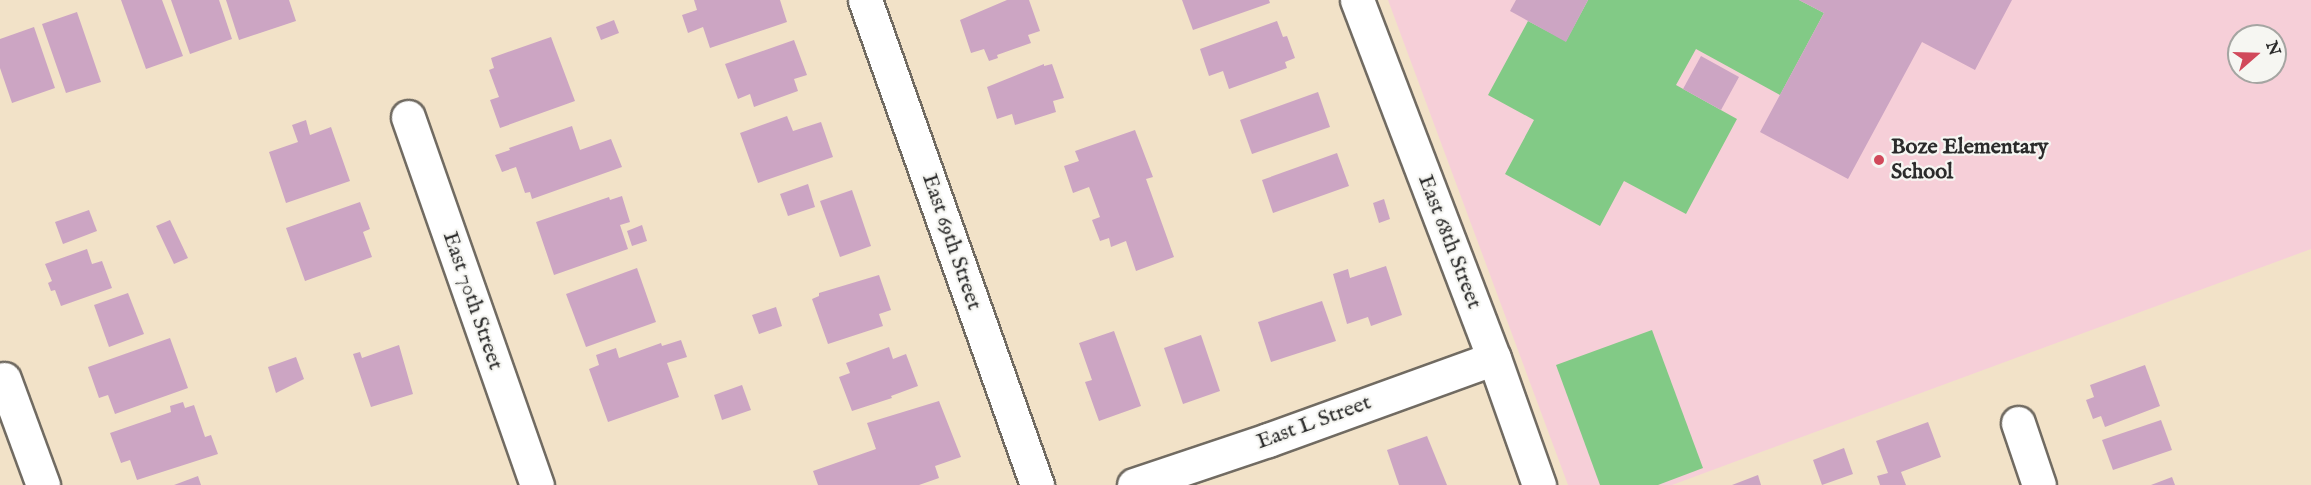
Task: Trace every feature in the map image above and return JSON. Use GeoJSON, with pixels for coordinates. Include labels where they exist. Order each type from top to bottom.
{"type":"FeatureCollection","features":[{"type":"Feature","properties":{"kind":"street","name":"East 69th Street"},"geometry":{"type":"LineString","coordinates":[[865,0],[1037,485]]}},
{"type":"Feature","properties":{"kind":"street","name":"East 68th Street"},"geometry":{"type":"LineString","coordinates":[[1357,0],[1494,358],[1539,485]]}},
{"type":"Feature","properties":{"kind":"street","name":"East 70th Street"},"geometry":{"type":"LineString","coordinates":[[408,117],[537,485]]}},
{"type":"Feature","properties":{"kind":"street","name":"East L Street"},"geometry":{"type":"LineString","coordinates":[[1134,485],[1268,440],[1494,358]]}},
{"type":"Feature","properties":{"kind":"street"},"geometry":{"type":"LineString","coordinates":[[4,379],[43,485]]}},
{"type":"Feature","properties":{"kind":"street"},"geometry":{"type":"LineString","coordinates":[[2018,423],[2039,485]]}},
{"type":"Feature","properties":{"kind":"shaded area","name":"Boze Elementary School"},"geometry":{"type":"Polygon","coordinates":[[[1388,0],[2311,0],[2311,249],[1672,485],[1568,485],[1388,0]]]}},
{"type":"Feature","properties":{"kind":"green space"},"geometry":{"type":"Polygon","coordinates":[[[1588,0],[1799,0],[1824,13],[1780,95],[1696,49],[1676,85],[1737,119],[1686,214],[1624,181],[1600,226],[1505,174],[1534,120],[1488,95],[1528,21],[1566,41],[1588,0]]]}},
{"type":"Feature","properties":{"kind":"green space"},"geometry":{"type":"Polygon","coordinates":[[[1652,330],[1703,468],[1658,485],[1600,485],[1556,365],[1652,330]]]}},
{"type":"Feature","properties":{"kind":"building"},"geometry":{"type":"Polygon","coordinates":[[[121,0],[162,0],[183,56],[146,69],[121,0]]]}},
{"type":"Feature","properties":{"kind":"building"},"geometry":{"type":"Polygon","coordinates":[[[171,0],[219,0],[232,39],[190,54],[171,0]]]}},
{"type":"Feature","properties":{"kind":"building"},"geometry":{"type":"Polygon","coordinates":[[[226,0],[289,0],[296,21],[239,40],[226,0]]]}},
{"type":"Feature","properties":{"kind":"building"},"geometry":{"type":"Polygon","coordinates":[[[694,0],[780,0],[787,22],[710,48],[703,27],[688,33],[682,15],[697,10],[694,0]]]}},
{"type":"Feature","properties":{"kind":"building"},"geometry":{"type":"Polygon","coordinates":[[[1007,0],[1029,0],[1040,31],[1028,35],[1031,43],[997,55],[998,58],[989,61],[984,49],[971,53],[960,20],[1007,0]]]}},
{"type":"Feature","properties":{"kind":"building"},"geometry":{"type":"Polygon","coordinates":[[[1182,0],[1269,0],[1270,3],[1193,30],[1182,0]]]}},
{"type":"Feature","properties":{"kind":"building"},"geometry":{"type":"Polygon","coordinates":[[[1516,0],[1588,0],[1566,42],[1510,11],[1516,0]]]}},
{"type":"Feature","properties":{"kind":"building"},"geometry":{"type":"Polygon","coordinates":[[[1799,0],[2012,0],[1975,70],[1922,42],[1848,179],[1760,132],[1824,13],[1799,0]]]}},
{"type":"Feature","properties":{"kind":"building"},"geometry":{"type":"Polygon","coordinates":[[[77,12],[101,82],[66,93],[42,24],[77,12]]]}},
{"type":"Feature","properties":{"kind":"building"},"geometry":{"type":"Polygon","coordinates":[[[614,20],[619,33],[601,40],[596,27],[614,20]]]}},
{"type":"Feature","properties":{"kind":"building"},"geometry":{"type":"Polygon","coordinates":[[[1277,21],[1283,37],[1287,36],[1295,58],[1285,62],[1287,68],[1229,89],[1223,71],[1209,76],[1200,49],[1277,21]]]}},
{"type":"Feature","properties":{"kind":"building"},"geometry":{"type":"Polygon","coordinates":[[[34,27],[55,88],[12,103],[0,68],[0,39],[34,27]]]}},
{"type":"Feature","properties":{"kind":"building"},"geometry":{"type":"Polygon","coordinates":[[[551,37],[575,101],[500,128],[490,100],[499,97],[489,70],[494,68],[491,58],[551,37]]]}},
{"type":"Feature","properties":{"kind":"building"},"geometry":{"type":"Polygon","coordinates":[[[794,40],[807,75],[794,79],[798,91],[754,107],[750,94],[738,99],[725,64],[794,40]]]}},
{"type":"Feature","properties":{"kind":"building"},"geometry":{"type":"Polygon","coordinates":[[[1701,56],[1739,77],[1721,110],[1683,89],[1701,56]]]}},
{"type":"Feature","properties":{"kind":"building"},"geometry":{"type":"Polygon","coordinates":[[[1044,64],[1044,66],[1052,64],[1064,98],[1053,101],[1056,112],[1015,125],[1012,114],[997,119],[987,87],[1044,64]]]}},
{"type":"Feature","properties":{"kind":"building"},"geometry":{"type":"Polygon","coordinates":[[[1318,92],[1330,127],[1252,154],[1240,120],[1318,92]]]}},
{"type":"Feature","properties":{"kind":"building"},"geometry":{"type":"Polygon","coordinates":[[[787,116],[793,131],[821,122],[833,157],[758,183],[740,133],[787,116]]]}},
{"type":"Feature","properties":{"kind":"building"},"geometry":{"type":"Polygon","coordinates":[[[306,120],[310,135],[331,127],[350,181],[286,203],[269,152],[298,142],[292,125],[306,120]]]}},
{"type":"Feature","properties":{"kind":"building"},"geometry":{"type":"Polygon","coordinates":[[[572,126],[580,150],[611,139],[622,167],[532,199],[530,192],[525,193],[516,167],[502,172],[495,155],[572,126]]]}},
{"type":"Feature","properties":{"kind":"building"},"geometry":{"type":"Polygon","coordinates":[[[1135,130],[1153,177],[1146,179],[1174,257],[1136,271],[1126,241],[1111,247],[1109,238],[1100,241],[1092,220],[1100,217],[1089,187],[1073,193],[1064,166],[1079,161],[1075,151],[1135,130]]]}},
{"type":"Feature","properties":{"kind":"building"},"geometry":{"type":"Polygon","coordinates":[[[1337,153],[1349,186],[1273,213],[1262,180],[1337,153]]]}},
{"type":"Feature","properties":{"kind":"building"},"geometry":{"type":"Polygon","coordinates":[[[808,184],[815,207],[788,216],[780,194],[808,184]]]}},
{"type":"Feature","properties":{"kind":"building"},"geometry":{"type":"Polygon","coordinates":[[[852,190],[871,246],[840,257],[820,201],[852,190]]]}},
{"type":"Feature","properties":{"kind":"building"},"geometry":{"type":"Polygon","coordinates":[[[622,196],[630,222],[620,225],[628,249],[554,275],[536,222],[609,197],[610,200],[622,196]]]}},
{"type":"Feature","properties":{"kind":"building"},"geometry":{"type":"Polygon","coordinates":[[[1384,199],[1390,219],[1379,223],[1373,203],[1384,199]]]}},
{"type":"Feature","properties":{"kind":"building"},"geometry":{"type":"Polygon","coordinates":[[[360,202],[370,229],[363,232],[372,257],[305,281],[286,228],[360,202]]]}},
{"type":"Feature","properties":{"kind":"building"},"geometry":{"type":"Polygon","coordinates":[[[89,210],[97,231],[63,244],[55,222],[89,210]]]}},
{"type":"Feature","properties":{"kind":"building"},"geometry":{"type":"Polygon","coordinates":[[[170,220],[188,258],[174,264],[156,226],[170,220]]]}},
{"type":"Feature","properties":{"kind":"building"},"geometry":{"type":"Polygon","coordinates":[[[642,225],[647,241],[632,246],[627,231],[642,225]]]}},
{"type":"Feature","properties":{"kind":"building"},"geometry":{"type":"Polygon","coordinates":[[[87,249],[92,264],[102,261],[112,288],[61,306],[55,290],[51,291],[48,283],[52,281],[45,264],[87,249]]]}},
{"type":"Feature","properties":{"kind":"building"},"geometry":{"type":"Polygon","coordinates":[[[1386,266],[1402,315],[1371,326],[1368,317],[1347,324],[1333,274],[1348,269],[1350,278],[1386,266]]]}},
{"type":"Feature","properties":{"kind":"building"},"geometry":{"type":"Polygon","coordinates":[[[637,268],[656,322],[586,347],[566,294],[637,268]]]}},
{"type":"Feature","properties":{"kind":"building"},"geometry":{"type":"Polygon","coordinates":[[[879,275],[891,310],[879,314],[883,326],[828,344],[812,299],[819,296],[819,293],[879,275]]]}},
{"type":"Feature","properties":{"kind":"building"},"geometry":{"type":"Polygon","coordinates":[[[128,293],[144,334],[109,347],[94,305],[128,293]]]}},
{"type":"Feature","properties":{"kind":"building"},"geometry":{"type":"Polygon","coordinates":[[[1322,301],[1336,341],[1271,362],[1258,322],[1322,301]]]}},
{"type":"Feature","properties":{"kind":"building"},"geometry":{"type":"Polygon","coordinates":[[[776,307],[782,326],[759,334],[752,315],[776,307]]]}},
{"type":"Feature","properties":{"kind":"building"},"geometry":{"type":"Polygon","coordinates":[[[1114,331],[1141,406],[1099,421],[1085,382],[1092,380],[1079,343],[1114,331]]]}},
{"type":"Feature","properties":{"kind":"building"},"geometry":{"type":"Polygon","coordinates":[[[1201,335],[1220,391],[1183,404],[1164,348],[1201,335]]]}},
{"type":"Feature","properties":{"kind":"building"},"geometry":{"type":"Polygon","coordinates":[[[170,338],[188,388],[115,414],[108,395],[99,398],[88,367],[170,338]]]}},
{"type":"Feature","properties":{"kind":"building"},"geometry":{"type":"Polygon","coordinates":[[[681,340],[687,357],[667,363],[679,397],[608,422],[589,369],[599,365],[596,355],[616,348],[619,358],[661,343],[662,346],[681,340]]]}},
{"type":"Feature","properties":{"kind":"building"},"geometry":{"type":"Polygon","coordinates":[[[399,345],[413,394],[371,407],[353,354],[360,352],[362,358],[399,345]]]}},
{"type":"Feature","properties":{"kind":"building"},"geometry":{"type":"Polygon","coordinates":[[[889,347],[893,359],[906,354],[918,386],[891,396],[892,398],[852,411],[839,377],[850,373],[846,363],[889,347]]]}},
{"type":"Feature","properties":{"kind":"building"},"geometry":{"type":"Polygon","coordinates":[[[296,357],[304,379],[276,393],[268,367],[296,357]]]}},
{"type":"Feature","properties":{"kind":"building"},"geometry":{"type":"Polygon","coordinates":[[[2145,365],[2160,406],[2105,427],[2101,416],[2093,419],[2086,400],[2094,397],[2090,385],[2145,365]]]}},
{"type":"Feature","properties":{"kind":"building"},"geometry":{"type":"Polygon","coordinates":[[[742,385],[751,410],[722,420],[714,395],[742,385]]]}},
{"type":"Feature","properties":{"kind":"building"},"geometry":{"type":"Polygon","coordinates":[[[939,401],[961,457],[935,466],[939,478],[919,485],[818,485],[813,471],[876,449],[867,423],[939,401]]]}},
{"type":"Feature","properties":{"kind":"building"},"geometry":{"type":"Polygon","coordinates":[[[183,402],[185,408],[194,405],[205,437],[211,435],[218,454],[137,480],[130,460],[121,463],[110,433],[171,412],[170,406],[183,402]]]}},
{"type":"Feature","properties":{"kind":"building"},"geometry":{"type":"Polygon","coordinates":[[[2161,420],[2172,450],[2113,470],[2102,440],[2161,420]]]}},
{"type":"Feature","properties":{"kind":"building"},"geometry":{"type":"Polygon","coordinates":[[[1928,422],[1941,457],[1901,472],[1906,485],[1880,485],[1877,476],[1888,473],[1876,441],[1928,422]]]}},
{"type":"Feature","properties":{"kind":"building"},"geometry":{"type":"Polygon","coordinates":[[[1427,436],[1447,485],[1399,485],[1387,450],[1427,436]]]}},
{"type":"Feature","properties":{"kind":"building"},"geometry":{"type":"Polygon","coordinates":[[[1844,448],[1853,474],[1822,485],[1813,460],[1844,448]]]}},
{"type":"Feature","properties":{"kind":"building"},"geometry":{"type":"Polygon","coordinates":[[[1758,475],[1761,485],[1732,485],[1758,475]]]}},
{"type":"Feature","properties":{"kind":"building"},"geometry":{"type":"Polygon","coordinates":[[[198,476],[201,485],[174,485],[198,476]]]}},
{"type":"Feature","properties":{"kind":"building"},"geometry":{"type":"Polygon","coordinates":[[[2172,477],[2175,485],[2151,485],[2172,477]]]}},
{"type":"Feature","properties":{"kind":"place","name":"Boze Elementary School"},"geometry":{"type":"Point","coordinates":[1879,160]}}]}
